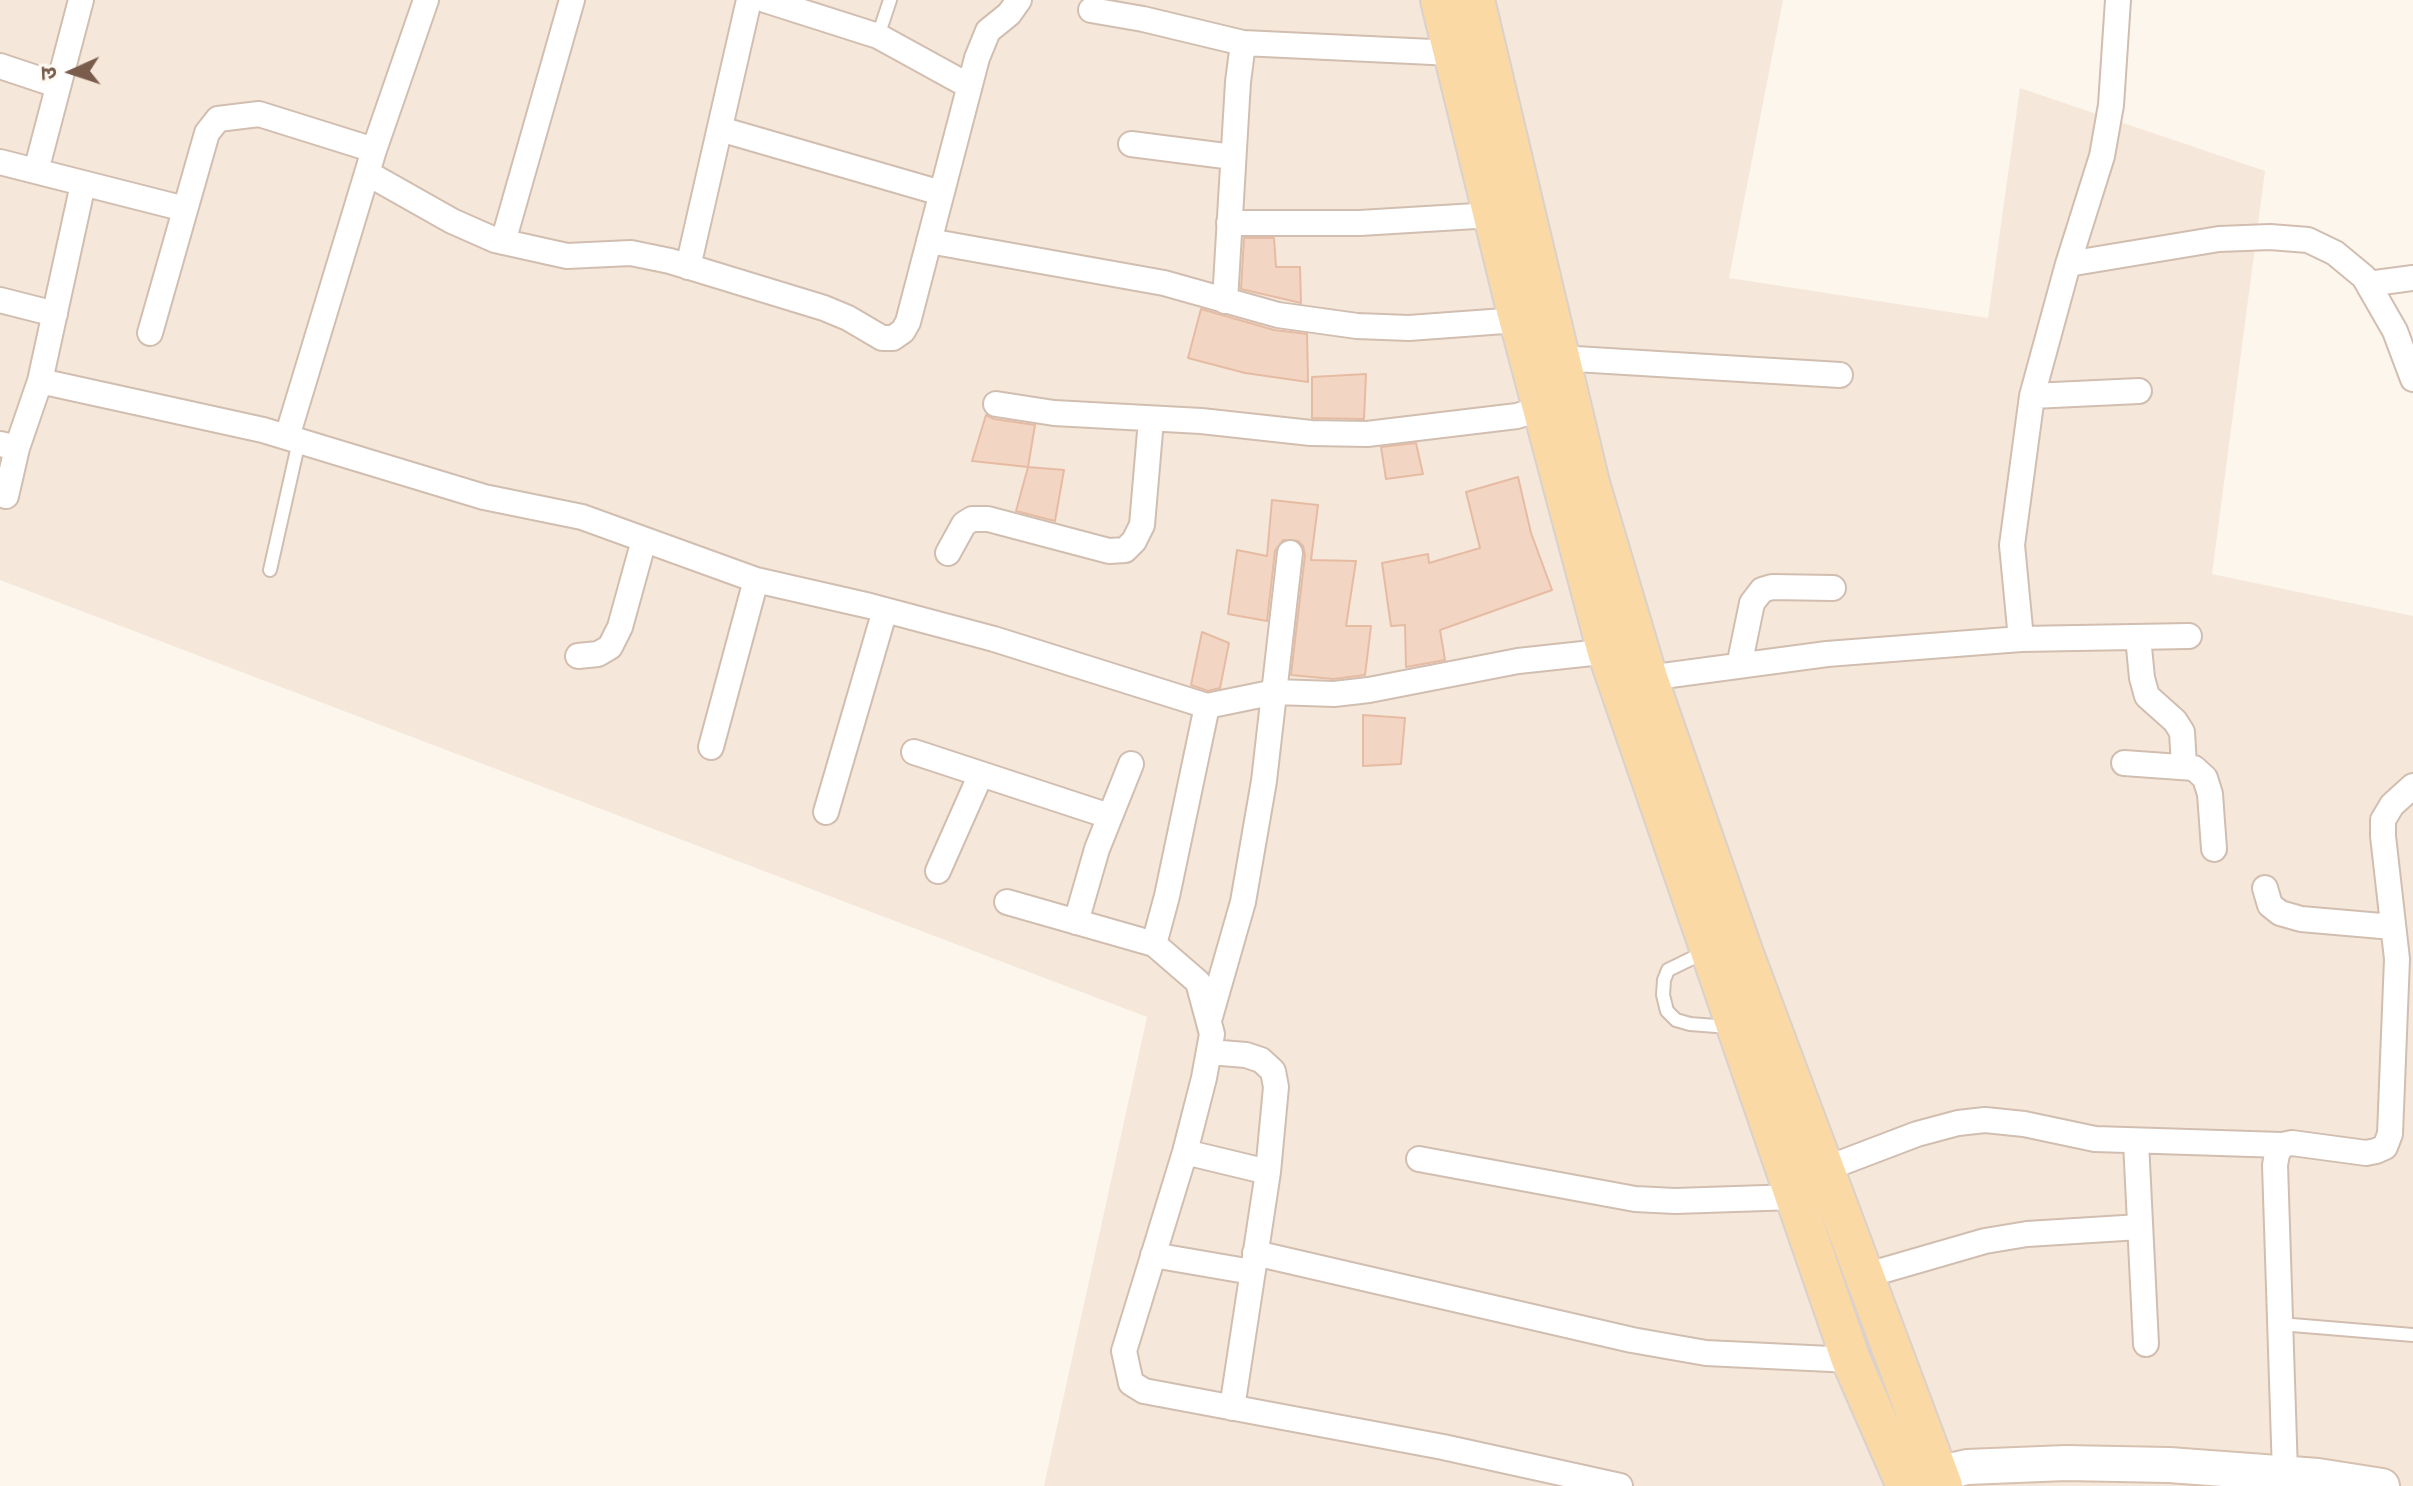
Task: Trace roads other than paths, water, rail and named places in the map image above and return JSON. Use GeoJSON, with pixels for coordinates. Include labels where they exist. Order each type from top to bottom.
{"type":"FeatureCollection","features":[{"type":"Feature","properties":{"kind":"main road"},"geometry":{"type":"LineString","coordinates":[[1440,0],[1492,215],[1526,311],[1559,358],[1631,659]]}},
{"type":"Feature","properties":{"kind":"main road"},"geometry":{"type":"LineString","coordinates":[[1475,0],[1542,408],[1631,659],[1717,941],[1736,1027],[1851,1360],[1923,1482]]}},
{"type":"Feature","properties":{"kind":"main road"},"geometry":{"type":"LineString","coordinates":[[1717,941],[1825,1169],[1864,1276],[1923,1482]]}},
{"type":"Feature","properties":{"kind":"street"},"geometry":{"type":"LineString","coordinates":[[36,171],[81,0]]}},
{"type":"Feature","properties":{"kind":"street"},"geometry":{"type":"LineString","coordinates":[[293,439],[367,173],[426,0]]}},
{"type":"Feature","properties":{"kind":"street"},"geometry":{"type":"LineString","coordinates":[[503,242],[572,0]]}},
{"type":"Feature","properties":{"kind":"street"},"geometry":{"type":"LineString","coordinates":[[688,267],[749,0]]}},
{"type":"Feature","properties":{"kind":"street"},"geometry":{"type":"LineString","coordinates":[[765,0],[878,36],[969,86]]}},
{"type":"Feature","properties":{"kind":"street"},"geometry":{"type":"LineString","coordinates":[[367,173],[452,221],[503,242],[567,256],[631,253],[688,267],[824,308],[882,338],[893,338],[903,331],[908,322],[969,86],[988,31],[1009,14],[1019,0]]}},
{"type":"Feature","properties":{"kind":"street"},"geometry":{"type":"LineString","coordinates":[[2021,639],[2012,545],[2032,396],[2104,143],[2111,105],[2118,0]]}},
{"type":"Feature","properties":{"kind":"street"},"geometry":{"type":"LineString","coordinates":[[1091,10],[1243,43],[1453,53]]}},
{"type":"Feature","properties":{"kind":"street"},"geometry":{"type":"LineString","coordinates":[[1225,301],[1243,43]]}},
{"type":"Feature","properties":{"kind":"street"},"geometry":{"type":"LineString","coordinates":[[0,66],[57,85]]}},
{"type":"Feature","properties":{"kind":"street"},"geometry":{"type":"LineString","coordinates":[[150,333],[207,133],[218,119],[259,114],[374,150]]}},
{"type":"Feature","properties":{"kind":"street"},"geometry":{"type":"LineString","coordinates":[[720,129],[941,193]]}},
{"type":"Feature","properties":{"kind":"street"},"geometry":{"type":"LineString","coordinates":[[1131,144],[1233,157]]}},
{"type":"Feature","properties":{"kind":"street"},"geometry":{"type":"LineString","coordinates":[[0,162],[185,209]]}},
{"type":"Feature","properties":{"kind":"street"},"geometry":{"type":"LineString","coordinates":[[6,496],[9,446],[40,381],[83,184]]}},
{"type":"Feature","properties":{"kind":"street"},"geometry":{"type":"LineString","coordinates":[[1229,223],[1360,223],[1492,215]]}},
{"type":"Feature","properties":{"kind":"street"},"geometry":{"type":"LineString","coordinates":[[2068,264],[2219,239],[2270,237],[2308,240],[2335,253],[2364,277],[2395,331],[2413,379]]}},
{"type":"Feature","properties":{"kind":"street"},"geometry":{"type":"LineString","coordinates":[[929,241],[1164,283],[1278,315],[1357,326],[1409,328],[1526,311]]}},
{"type":"Feature","properties":{"kind":"street"},"geometry":{"type":"LineString","coordinates":[[2368,284],[2413,278]]}},
{"type":"Feature","properties":{"kind":"street"},"geometry":{"type":"LineString","coordinates":[[0,300],[55,314]]}},
{"type":"Feature","properties":{"kind":"street"},"geometry":{"type":"LineString","coordinates":[[1559,358],[1840,375]]}},
{"type":"Feature","properties":{"kind":"street"},"geometry":{"type":"LineString","coordinates":[[40,381],[293,439],[484,497],[582,517],[756,580],[994,639],[1207,706],[1275,692],[1334,694],[1518,661],[1631,659],[1739,666],[1827,654],[2021,639],[2189,636]]}},
{"type":"Feature","properties":{"kind":"street"},"geometry":{"type":"LineString","coordinates":[[2032,396],[2139,391]]}},
{"type":"Feature","properties":{"kind":"street"},"geometry":{"type":"LineString","coordinates":[[996,404],[1054,413],[1201,421],[1311,433],[1367,434],[1517,416],[1542,408]]}},
{"type":"Feature","properties":{"kind":"street"},"geometry":{"type":"LineString","coordinates":[[948,553],[964,524],[972,519],[988,519],[1109,551],[1125,550],[1142,525],[1151,420]]}},
{"type":"Feature","properties":{"kind":"street"},"geometry":{"type":"LineString","coordinates":[[578,656],[598,654],[610,647],[620,627],[644,540]]}},
{"type":"Feature","properties":{"kind":"street"},"geometry":{"type":"LineString","coordinates":[[1209,1019],[1243,902],[1264,781],[1290,553]]}},
{"type":"Feature","properties":{"kind":"street"},"geometry":{"type":"LineString","coordinates":[[711,747],[756,580]]}},
{"type":"Feature","properties":{"kind":"street"},"geometry":{"type":"LineString","coordinates":[[1739,666],[1752,603],[1762,590],[1772,587],[1833,588]]}},
{"type":"Feature","properties":{"kind":"street"},"geometry":{"type":"LineString","coordinates":[[826,812],[885,610]]}},
{"type":"Feature","properties":{"kind":"street"},"geometry":{"type":"LineString","coordinates":[[2138,637],[2147,696],[2175,721],[2182,732],[2184,766]]}},
{"type":"Feature","properties":{"kind":"street"},"geometry":{"type":"LineString","coordinates":[[1154,944],[1207,706]]}},
{"type":"Feature","properties":{"kind":"street"},"geometry":{"type":"LineString","coordinates":[[914,752],[1109,816]]}},
{"type":"Feature","properties":{"kind":"street"},"geometry":{"type":"LineString","coordinates":[[2124,763],[2184,766],[2194,768],[2205,778],[2210,794],[2214,849]]}},
{"type":"Feature","properties":{"kind":"street"},"geometry":{"type":"LineString","coordinates":[[1076,922],[1109,816],[1131,764]]}},
{"type":"Feature","properties":{"kind":"street"},"geometry":{"type":"LineString","coordinates":[[938,871],[981,774]]}},
{"type":"Feature","properties":{"kind":"street"},"geometry":{"type":"LineString","coordinates":[[1825,1169],[1917,1134],[1958,1123],[1985,1120],[2024,1124],[2095,1139],[2136,1142],[2292,1143],[2366,1153],[2385,1147],[2390,1134],[2397,959],[2383,820],[2392,805],[2413,786]]}},
{"type":"Feature","properties":{"kind":"street"},"geometry":{"type":"LineString","coordinates":[[2265,888],[2270,905],[2280,913],[2301,919],[2393,927]]}},
{"type":"Feature","properties":{"kind":"street"},"geometry":{"type":"LineString","coordinates":[[1007,902],[1154,944],[1198,982],[1209,1019],[1212,1034],[1209,1052],[1185,1152],[1124,1351],[1131,1383],[1144,1391],[1443,1447],[1620,1486]]}},
{"type":"Feature","properties":{"kind":"street"},"geometry":{"type":"LineString","coordinates":[[1209,1052],[1246,1055],[1261,1060],[1273,1071],[1276,1087],[1268,1172],[1232,1408]]}},
{"type":"Feature","properties":{"kind":"street"},"geometry":{"type":"LineString","coordinates":[[2136,1142],[2146,1344]]}},
{"type":"Feature","properties":{"kind":"street"},"geometry":{"type":"LineString","coordinates":[[2282,1145],[2275,1165],[2285,1473]]}},
{"type":"Feature","properties":{"kind":"street"},"geometry":{"type":"LineString","coordinates":[[1185,1152],[1268,1172]]}},
{"type":"Feature","properties":{"kind":"street"},"geometry":{"type":"LineString","coordinates":[[1419,1159],[1635,1199],[1675,1201],[1795,1197]]}},
{"type":"Feature","properties":{"kind":"street"},"geometry":{"type":"LineString","coordinates":[[1864,1276],[1985,1241],[2027,1234],[2140,1227]]}},
{"type":"Feature","properties":{"kind":"street"},"geometry":{"type":"LineString","coordinates":[[1153,1255],[1254,1262],[1706,1353],[1851,1360]]}},
{"type":"Feature","properties":{"kind":"street"},"geometry":{"type":"LineString","coordinates":[[1923,1482],[1967,1467],[2009,1463],[2160,1475],[2285,1473],[2328,1482],[2382,1486]]}},
{"type":"Feature","properties":{"kind":"lane"},"geometry":{"type":"LineString","coordinates":[[878,36],[890,0]]}},
{"type":"Feature","properties":{"kind":"lane"},"geometry":{"type":"LineString","coordinates":[[270,570],[293,439]]}},
{"type":"Feature","properties":{"kind":"lane"},"geometry":{"type":"LineString","coordinates":[[1717,941],[1668,970],[1663,995],[1667,1011],[1676,1020],[1736,1027]]}},
{"type":"Feature","properties":{"kind":"lane"},"geometry":{"type":"LineString","coordinates":[[2280,1324],[2413,1335]]}}]}
